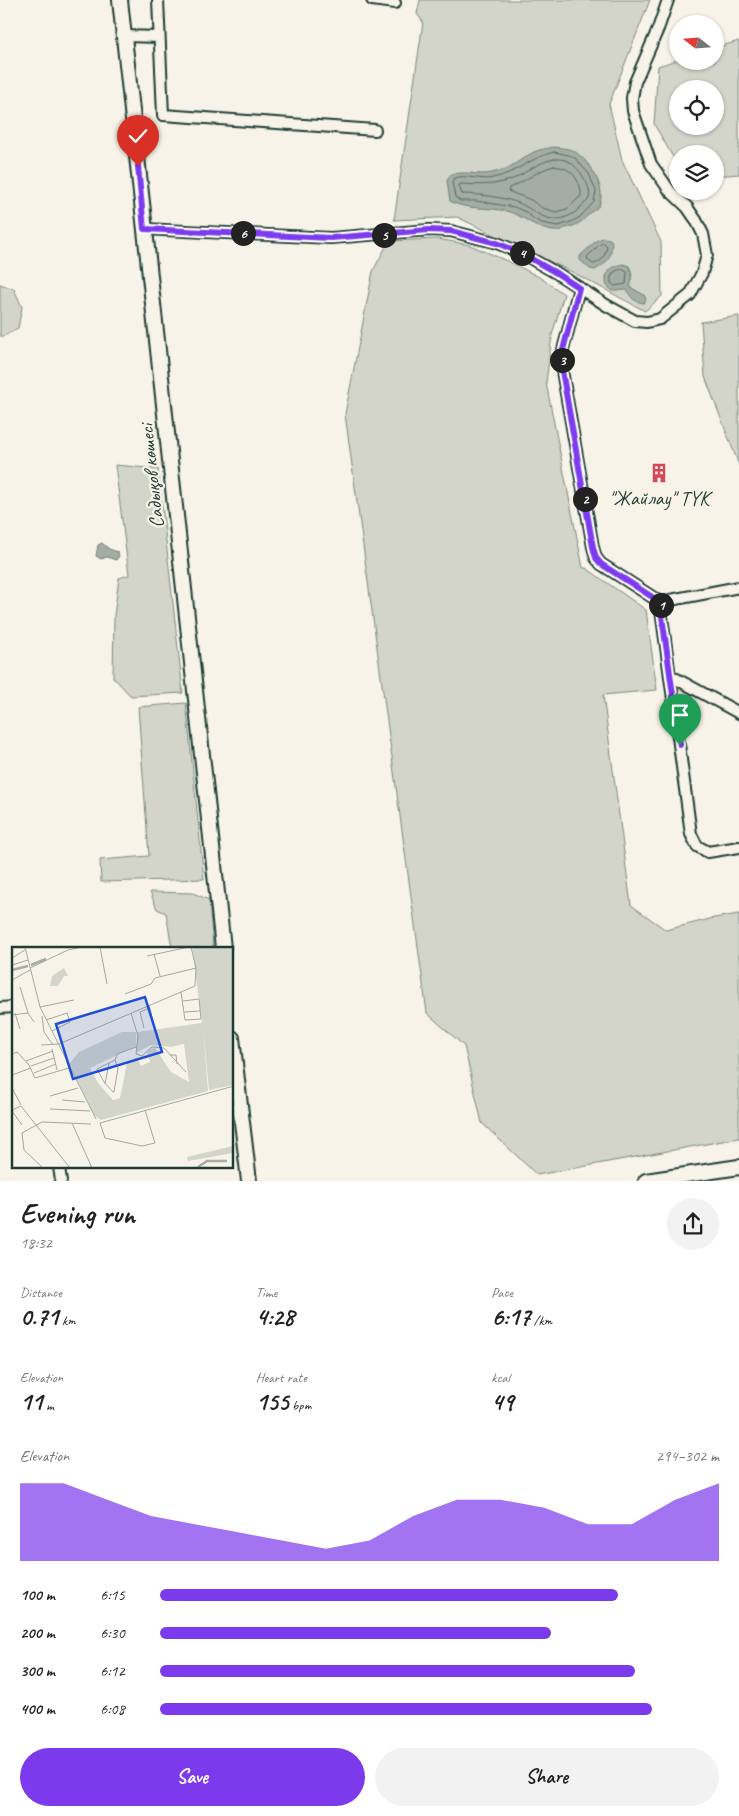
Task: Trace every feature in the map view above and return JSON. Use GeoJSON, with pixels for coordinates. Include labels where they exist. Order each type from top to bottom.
{"type":"FeatureCollection","features":[{"type":"Feature","properties":{"kind":"street","name":"Садықов көшесі"},"geometry":{"type":"LineString","coordinates":[[120,0],[223,947]]}},
{"type":"Feature","properties":{"kind":"street"},"geometry":{"type":"LineString","coordinates":[[158,0],[163,115],[376,130]]}},
{"type":"Feature","properties":{"kind":"street"},"geometry":{"type":"LineString","coordinates":[[372,0],[395,3]]}},
{"type":"Feature","properties":{"kind":"street"},"geometry":{"type":"LineString","coordinates":[[144,229],[331,238],[429,230],[451,231],[497,243],[521,253],[635,321],[647,322],[660,319],[690,295],[702,273],[707,256],[703,234],[696,220],[670,191],[651,164],[633,111],[632,98],[635,82],[668,0]]}},
{"type":"Feature","properties":{"kind":"street"},"geometry":{"type":"LineString","coordinates":[[124,36],[159,37]]}},
{"type":"Feature","properties":{"kind":"street"},"geometry":{"type":"LineString","coordinates":[[579,288],[561,365],[596,558],[601,564],[660,602],[739,587]]}},
{"type":"Feature","properties":{"kind":"street"},"geometry":{"type":"LineString","coordinates":[[660,602],[691,834],[697,846],[708,852],[739,847]]}},
{"type":"Feature","properties":{"kind":"street"},"geometry":{"type":"LineString","coordinates":[[671,676],[739,713]]}},
{"type":"Feature","properties":{"kind":"street"},"geometry":{"type":"LineString","coordinates":[[234,1055],[249,1181]]}},
{"type":"Feature","properties":{"kind":"street"},"geometry":{"type":"LineString","coordinates":[[646,1181],[739,1167]]}},
{"type":"Feature","properties":{"kind":"street"},"geometry":{"type":"LineString","coordinates":[[59,1168],[61,1181]]}},
{"type":"Feature","properties":{"kind":"shaded area"},"geometry":{"type":"Polygon","coordinates":[[[420,0],[650,0],[609,104],[622,160],[661,242],[662,296],[645,311],[574,273],[457,217],[394,220],[423,22],[417,14],[420,0]]]}},
{"type":"Feature","properties":{"kind":"shaded area"},"geometry":{"type":"Polygon","coordinates":[[[739,41],[739,174],[724,175],[724,145],[669,145],[669,150],[654,124],[658,66],[669,63],[669,70],[724,70],[724,45],[739,41]]]}},
{"type":"Feature","properties":{"kind":"shaded area"},"geometry":{"type":"Polygon","coordinates":[[[438,239],[470,245],[514,264],[539,277],[564,294],[552,335],[546,383],[583,568],[586,568],[646,610],[657,690],[603,695],[631,905],[666,930],[739,914],[739,1138],[537,1175],[482,1123],[464,1046],[427,1013],[345,414],[373,271],[389,241],[438,239]]]}},
{"type":"Feature","properties":{"kind":"shaded area"},"geometry":{"type":"Polygon","coordinates":[[[0,284],[14,289],[22,307],[18,328],[4,336],[0,336],[0,284]]]}},
{"type":"Feature","properties":{"kind":"shaded area"},"geometry":{"type":"Polygon","coordinates":[[[739,316],[739,465],[705,377],[701,322],[739,316]]]}},
{"type":"Feature","properties":{"kind":"shaded area"},"geometry":{"type":"Polygon","coordinates":[[[115,465],[158,469],[183,693],[131,696],[113,677],[114,616],[119,578],[129,575],[115,465]]]}},
{"type":"Feature","properties":{"kind":"shaded area"},"geometry":{"type":"Polygon","coordinates":[[[186,703],[204,879],[101,882],[100,860],[149,856],[138,707],[186,703]]]}},
{"type":"Feature","properties":{"kind":"shaded area"},"geometry":{"type":"Polygon","coordinates":[[[150,892],[193,893],[209,900],[213,947],[172,947],[166,913],[157,909],[150,892]]]}},
{"type":"Feature","properties":{"kind":"water"},"geometry":{"type":"Polygon","coordinates":[[[553,147],[570,149],[584,159],[590,166],[601,190],[599,205],[578,224],[561,231],[552,231],[539,227],[513,213],[463,206],[450,201],[447,181],[450,175],[460,173],[487,174],[499,171],[510,167],[534,152],[553,147]]]}},
{"type":"Feature","properties":{"kind":"water"},"geometry":{"type":"Polygon","coordinates":[[[603,238],[610,239],[612,242],[610,255],[600,267],[595,270],[590,269],[580,260],[580,256],[597,240],[603,238]]]}},
{"type":"Feature","properties":{"kind":"water"},"geometry":{"type":"Polygon","coordinates":[[[623,264],[629,266],[631,271],[630,287],[644,295],[646,299],[644,303],[633,299],[627,290],[613,291],[607,286],[606,278],[609,271],[623,264]]]}},
{"type":"Feature","properties":{"kind":"water"},"geometry":{"type":"Polygon","coordinates":[[[102,543],[109,549],[118,552],[119,556],[116,560],[107,557],[101,559],[96,556],[98,545],[102,543]]]}},
{"type":"Feature","properties":{"kind":"place","name":"\"Жайлау\" ТҮК"},"geometry":{"type":"Point","coordinates":[659,473]}},
{"type":"Feature","properties":{"kind":"route"},"geometry":{"type":"LineString","coordinates":[[138,166],[144,229],[331,238],[374,236],[429,230],[451,231],[497,243],[521,253],[579,288],[561,365],[593,547],[596,558],[601,564],[660,602],[680,745]]}}]}
